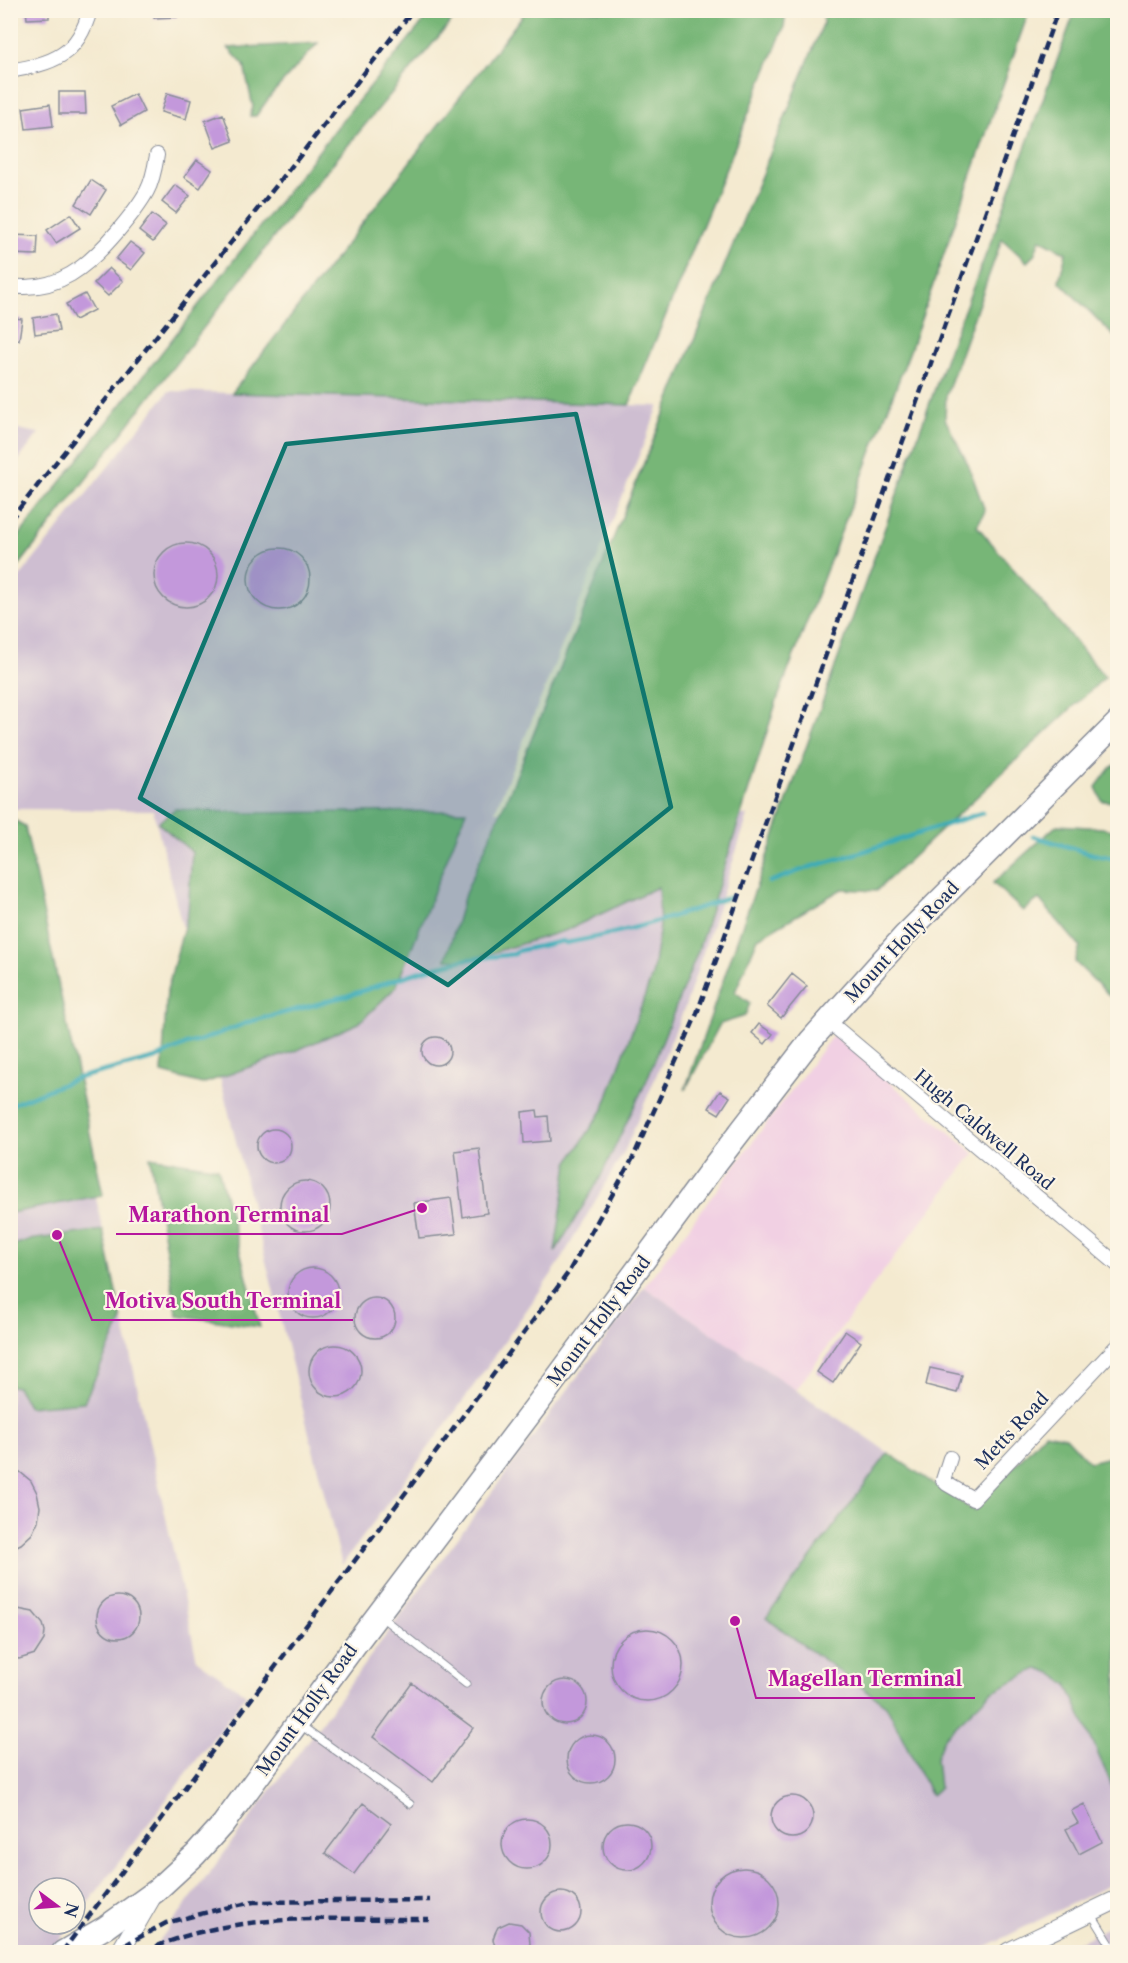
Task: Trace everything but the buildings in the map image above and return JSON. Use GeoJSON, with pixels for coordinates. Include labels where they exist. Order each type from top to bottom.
{"type":"FeatureCollection","features":[{"type":"Feature","properties":{"kind":"main road","name":"Mount Holly Road"},"geometry":{"type":"LineString","coordinates":[[156,1891],[195,1855],[223,1824],[713,1167],[828,1021],[904,936],[1118,722]]}},
{"type":"Feature","properties":{"kind":"main road"},"geometry":{"type":"LineString","coordinates":[[63,1953],[106,1927],[156,1891]]}},
{"type":"Feature","properties":{"kind":"street"},"geometry":{"type":"LineString","coordinates":[[10,71],[33,67],[57,59],[69,51],[79,40],[90,10]]}},
{"type":"Feature","properties":{"kind":"street"},"geometry":{"type":"LineString","coordinates":[[10,286],[38,286],[70,275],[86,265],[128,218],[147,191],[157,155]]}},
{"type":"Feature","properties":{"kind":"street","name":"Hugh Caldwell Road"},"geometry":{"type":"LineString","coordinates":[[828,1021],[1118,1265]]}},
{"type":"Feature","properties":{"kind":"street","name":"Metts Road"},"geometry":{"type":"LineString","coordinates":[[950,1458],[943,1480],[973,1499],[1118,1345]]}},
{"type":"Feature","properties":{"kind":"street","name":"Mount Holly Road"},"geometry":{"type":"LineString","coordinates":[[120,1953],[156,1891]]}},
{"type":"Feature","properties":{"kind":"street"},"geometry":{"type":"LineString","coordinates":[[1008,1953],[1118,1899]]}},
{"type":"Feature","properties":{"kind":"lane"},"geometry":{"type":"LineString","coordinates":[[378,1614],[466,1684]]}},
{"type":"Feature","properties":{"kind":"lane"},"geometry":{"type":"LineString","coordinates":[[297,1723],[410,1804]]}},
{"type":"Feature","properties":{"kind":"lane"},"geometry":{"type":"LineString","coordinates":[[1090,1913],[1115,1953]]}},
{"type":"Feature","properties":{"kind":"highlighted area"},"geometry":{"type":"Polygon","coordinates":[[[576,414],[671,807],[448,985],[140,798],[286,444],[576,414]]]}},
{"type":"Feature","properties":{"kind":"shaded area"},"geometry":{"type":"Polygon","coordinates":[[[169,391],[659,406],[495,811],[748,815],[685,1007],[625,1150],[558,1265],[463,1401],[342,1565],[153,810],[11,809],[197,1660],[246,1695],[87,1904],[87,1876],[27,1876],[27,1936],[63,1936],[58,1942],[33,1952],[10,1952],[10,589],[169,391]]]}},
{"type":"Feature","properties":{"kind":"shaded area"},"geometry":{"type":"Polygon","coordinates":[[[10,428],[39,433],[11,470],[10,428]]]}},
{"type":"Feature","properties":{"kind":"shaded area"},"geometry":{"type":"Polygon","coordinates":[[[833,1035],[974,1153],[796,1390],[644,1287],[833,1035]]]}},
{"type":"Feature","properties":{"kind":"shaded area"},"geometry":{"type":"Polygon","coordinates":[[[644,1287],[1007,1533],[1053,1653],[1117,1797],[1117,1881],[975,1952],[151,1952],[644,1287]]]}},
{"type":"Feature","properties":{"kind":"shaded area"},"geometry":{"type":"Polygon","coordinates":[[[1117,1922],[1117,1952],[1058,1952],[1089,1937],[1117,1922]]]}},
{"type":"Feature","properties":{"kind":"green space"},"geometry":{"type":"Polygon","coordinates":[[[432,11],[460,11],[309,192],[11,576],[11,546],[345,117],[432,11]]]}},
{"type":"Feature","properties":{"kind":"green space"},"geometry":{"type":"Polygon","coordinates":[[[526,11],[786,11],[784,27],[629,405],[232,393],[526,11]]]}},
{"type":"Feature","properties":{"kind":"green space"},"geometry":{"type":"Polygon","coordinates":[[[824,11],[1029,11],[911,348],[777,700],[698,951],[646,1082],[599,1180],[555,1252],[568,1163],[604,1108],[652,976],[660,926],[658,887],[567,930],[468,960],[446,959],[465,894],[513,784],[823,24],[824,11]]]}},
{"type":"Feature","properties":{"kind":"green space"},"geometry":{"type":"Polygon","coordinates":[[[1075,11],[1117,11],[1117,339],[1059,281],[1066,253],[1040,239],[1034,255],[1027,262],[1002,239],[946,395],[945,419],[968,464],[985,511],[977,526],[1105,677],[876,891],[842,889],[758,938],[735,992],[750,1003],[745,1016],[720,1024],[685,1090],[952,341],[995,231],[1075,11]]]}},
{"type":"Feature","properties":{"kind":"green space"},"geometry":{"type":"Polygon","coordinates":[[[318,43],[271,95],[256,116],[250,116],[253,107],[244,65],[228,48],[318,43]]]}},
{"type":"Feature","properties":{"kind":"green space"},"geometry":{"type":"Polygon","coordinates":[[[1117,764],[1117,802],[1102,801],[1096,787],[1110,768],[1117,764]]]}},
{"type":"Feature","properties":{"kind":"green space"},"geometry":{"type":"Polygon","coordinates":[[[175,809],[246,813],[466,811],[396,987],[359,1023],[295,1051],[202,1084],[162,1073],[167,990],[188,912],[192,852],[158,823],[175,809]]]}},
{"type":"Feature","properties":{"kind":"green space"},"geometry":{"type":"Polygon","coordinates":[[[10,818],[25,826],[103,1195],[11,1213],[10,818]]]}},
{"type":"Feature","properties":{"kind":"green space"},"geometry":{"type":"Polygon","coordinates":[[[1057,825],[1117,831],[1117,1003],[1075,962],[1080,947],[1039,899],[1023,911],[993,883],[1057,825]]]}},
{"type":"Feature","properties":{"kind":"green space"},"geometry":{"type":"Polygon","coordinates":[[[150,1157],[218,1168],[260,1327],[177,1315],[150,1157]]]}},
{"type":"Feature","properties":{"kind":"green space"},"geometry":{"type":"Polygon","coordinates":[[[103,1230],[122,1320],[84,1402],[29,1407],[17,1387],[11,1386],[11,1246],[28,1240],[103,1230]]]}},
{"type":"Feature","properties":{"kind":"green space"},"geometry":{"type":"Polygon","coordinates":[[[1045,1433],[1066,1437],[1089,1462],[1110,1457],[1117,1447],[1117,1797],[1067,1684],[1039,1668],[991,1692],[945,1736],[936,1758],[939,1788],[931,1795],[886,1705],[766,1618],[888,1453],[973,1510],[1045,1433]]]}},
{"type":"Feature","properties":{"kind":"waterway"},"geometry":{"type":"LineString","coordinates":[[769,882],[982,813]]}},
{"type":"Feature","properties":{"kind":"waterway"},"geometry":{"type":"LineString","coordinates":[[1033,836],[1092,854],[1118,859]]}},
{"type":"Feature","properties":{"kind":"waterway"},"geometry":{"type":"LineString","coordinates":[[10,1105],[78,1078],[156,1058],[187,1044],[252,1021],[347,996],[421,971],[464,960],[515,954],[517,951],[563,941],[566,943],[608,934],[669,918],[730,897]]}},
{"type":"Feature","properties":{"kind":"railway"},"geometry":{"type":"LineString","coordinates":[[10,520],[413,10]]}},
{"type":"Feature","properties":{"kind":"railway"},"geometry":{"type":"LineString","coordinates":[[62,1952],[568,1273],[633,1158],[696,1016],[1058,10]]}},
{"type":"Feature","properties":{"kind":"railway"},"geometry":{"type":"LineString","coordinates":[[112,1952],[166,1923],[254,1902],[430,1900]]}},
{"type":"Feature","properties":{"kind":"railway"},"geometry":{"type":"LineString","coordinates":[[144,1952],[212,1929],[247,1923],[320,1919],[429,1919]]}},
{"type":"Feature","properties":{"kind":"place","name":"Marathon Terminal"},"geometry":{"type":"Point","coordinates":[422,1208]}},
{"type":"Feature","properties":{"kind":"place","name":"Motiva South Terminal"},"geometry":{"type":"Point","coordinates":[57,1235]}},
{"type":"Feature","properties":{"kind":"place","name":"Magellan Terminal"},"geometry":{"type":"Point","coordinates":[735,1621]}}]}
